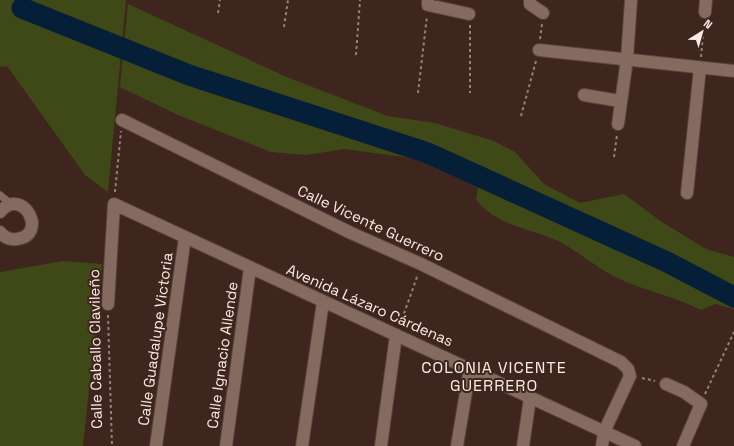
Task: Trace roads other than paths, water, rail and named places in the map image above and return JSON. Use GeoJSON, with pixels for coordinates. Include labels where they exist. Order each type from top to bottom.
{"type":"FeatureCollection","features":[{"type":"Feature","properties":{"kind":"street"},"geometry":{"type":"LineString","coordinates":[[530,0],[530,4],[543,13]]}},
{"type":"Feature","properties":{"kind":"street"},"geometry":{"type":"LineString","coordinates":[[618,124],[627,59],[631,0]]}},
{"type":"Feature","properties":{"kind":"street"},"geometry":{"type":"LineString","coordinates":[[428,2],[470,14]]}},
{"type":"Feature","properties":{"kind":"street"},"geometry":{"type":"LineString","coordinates":[[538,50],[734,71]]}},
{"type":"Feature","properties":{"kind":"street"},"geometry":{"type":"LineString","coordinates":[[687,193],[700,68]]}},
{"type":"Feature","properties":{"kind":"street"},"geometry":{"type":"LineString","coordinates":[[584,95],[620,101]]}},
{"type":"Feature","properties":{"kind":"street","name":"Calle Vicente Guerrero"},"geometry":{"type":"LineString","coordinates":[[122,120],[350,233],[421,264],[621,362],[628,369],[630,376],[604,432]]}},
{"type":"Feature","properties":{"kind":"street"},"geometry":{"type":"LineString","coordinates":[[0,212],[6,206],[17,204],[27,210],[32,220],[31,226],[25,236],[20,238],[8,239],[0,232]]}},
{"type":"Feature","properties":{"kind":"street","name":"Avenida Lázaro Cárdenas"},"geometry":{"type":"LineString","coordinates":[[114,204],[323,302],[470,368],[530,398],[635,446]]}},
{"type":"Feature","properties":{"kind":"street","name":"Calle Caballo Clavileño"},"geometry":{"type":"LineString","coordinates":[[108,304],[114,204]]}},
{"type":"Feature","properties":{"kind":"street","name":"Calle Guadalupe Victoria"},"geometry":{"type":"LineString","coordinates":[[156,446],[185,237]]}},
{"type":"Feature","properties":{"kind":"street","name":"Calle Ignacio Allende"},"geometry":{"type":"LineString","coordinates":[[226,446],[250,268]]}},
{"type":"Feature","properties":{"kind":"street"},"geometry":{"type":"LineString","coordinates":[[302,446],[323,302]]}},
{"type":"Feature","properties":{"kind":"street"},"geometry":{"type":"LineString","coordinates":[[381,446],[396,335]]}},
{"type":"Feature","properties":{"kind":"street"},"geometry":{"type":"LineString","coordinates":[[457,446],[470,368]]}},
{"type":"Feature","properties":{"kind":"street"},"geometry":{"type":"LineString","coordinates":[[666,384],[684,392],[700,404],[683,446]]}},
{"type":"Feature","properties":{"kind":"street"},"geometry":{"type":"LineString","coordinates":[[523,446],[530,398]]}},
{"type":"Feature","properties":{"kind":"street"},"geometry":{"type":"LineString","coordinates":[[602,446],[604,432]]}},
{"type":"Feature","properties":{"kind":"lane"},"geometry":{"type":"LineString","coordinates":[[0,195],[11,204]]}},
{"type":"Feature","properties":{"kind":"waterway"},"geometry":{"type":"LineString","coordinates":[[22,8],[189,75],[428,153],[667,262],[734,297]]}},
{"type":"Feature","properties":{"kind":"district","name":"COLONIA VICENTE GUERRERO"},"geometry":{"type":"Point","coordinates":[494,376]}}]}
